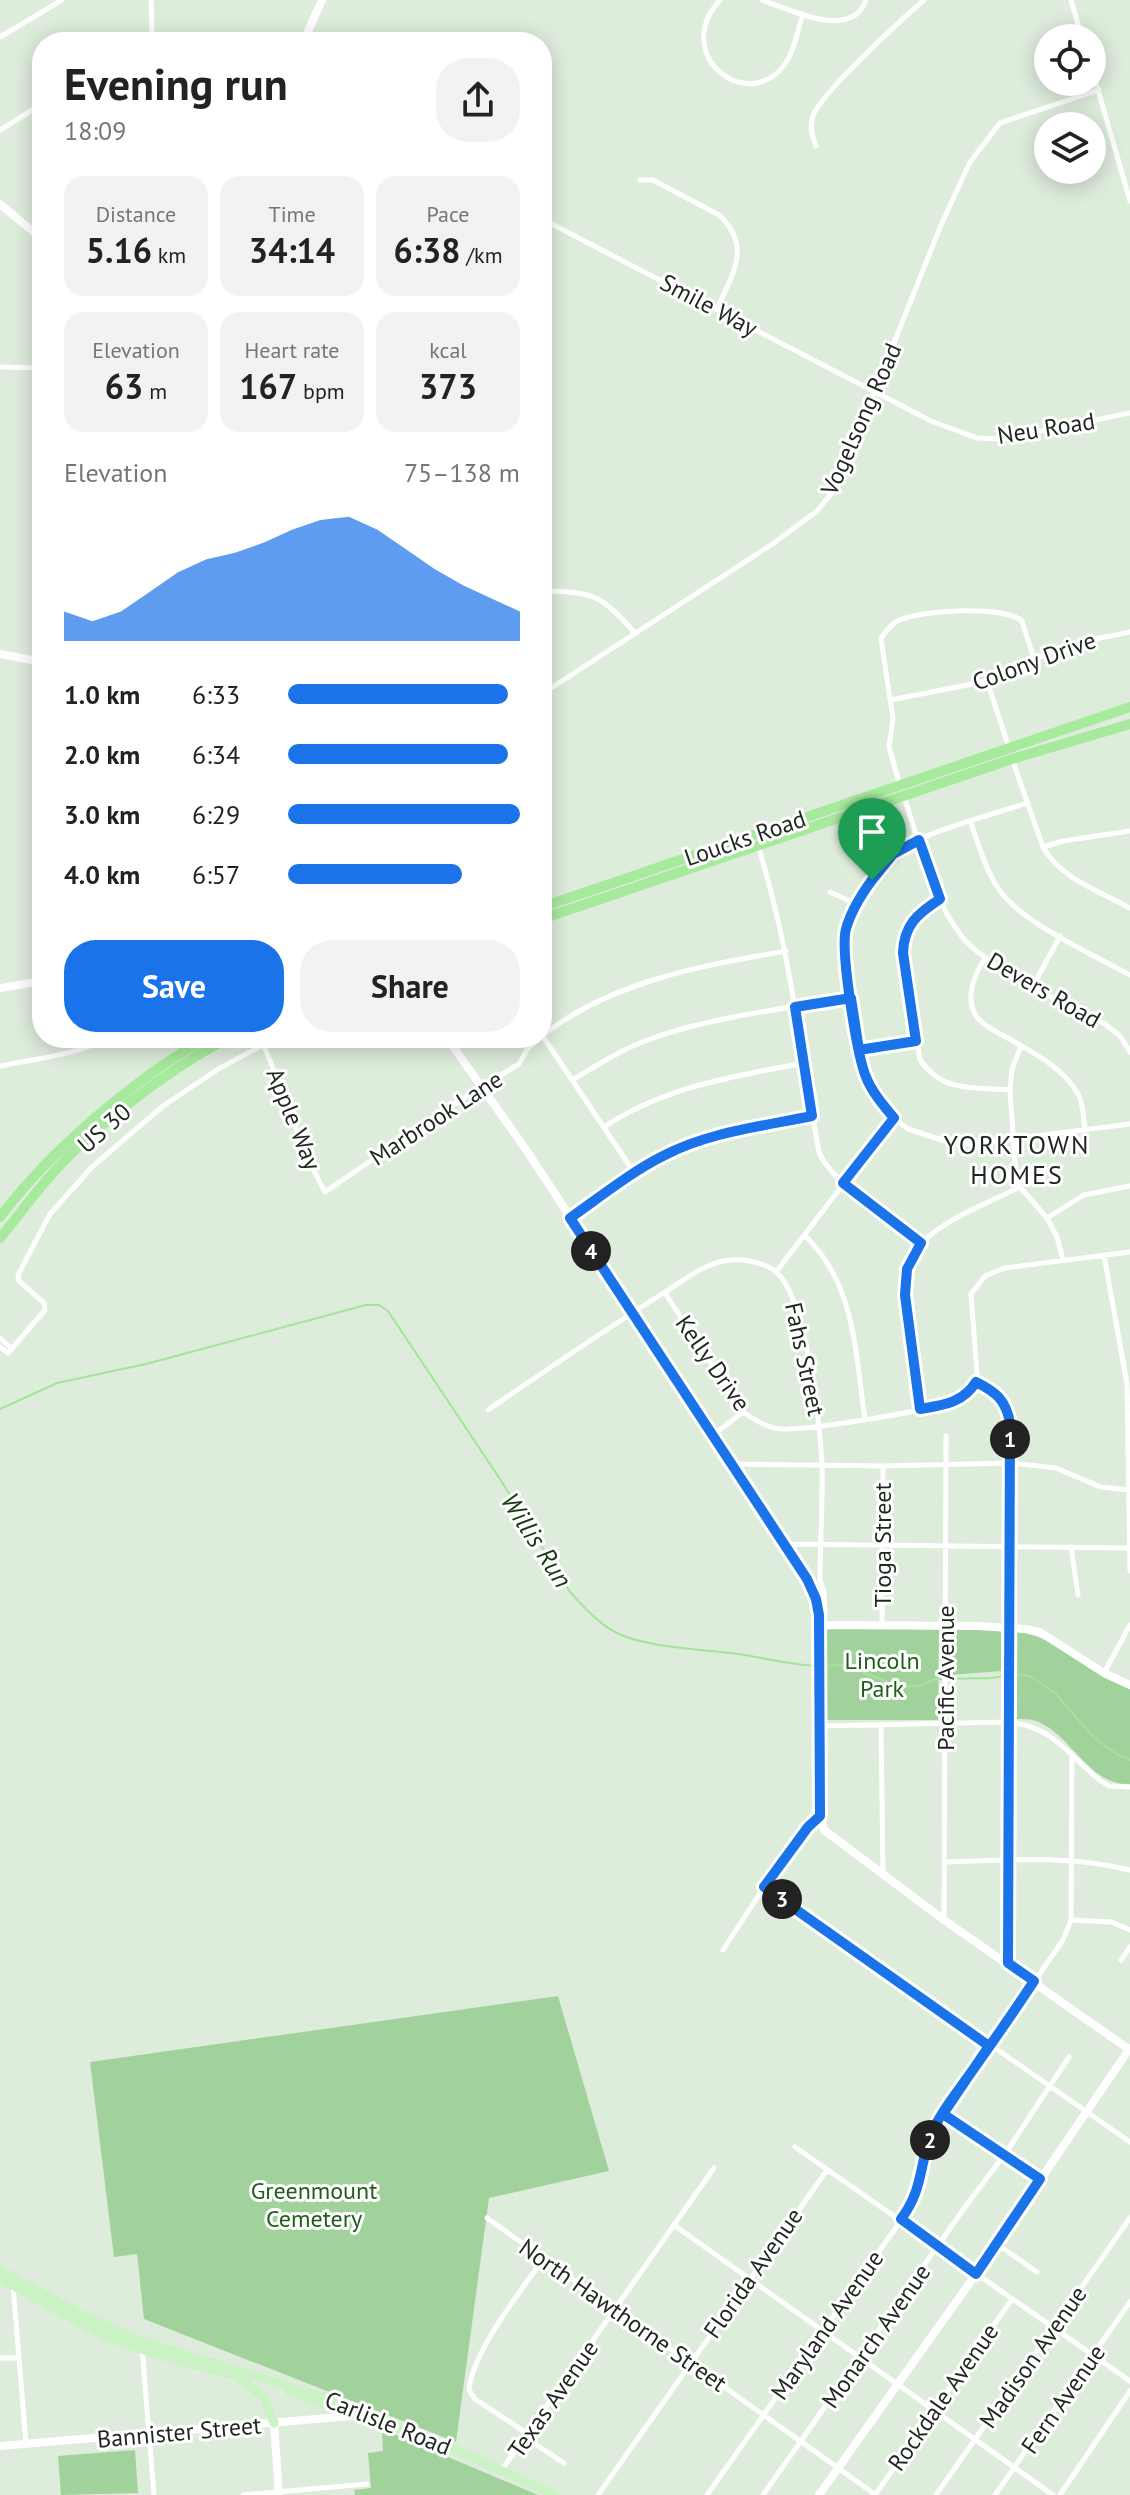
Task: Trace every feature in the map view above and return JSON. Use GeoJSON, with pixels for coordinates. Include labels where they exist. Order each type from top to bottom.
{"type":"FeatureCollection","features":[{"type":"Feature","properties":{"kind":"highway","name":"Loucks Road"},"geometry":{"type":"LineString","coordinates":[[552,916],[758,846],[1130,707]]}},
{"type":"Feature","properties":{"kind":"highway","name":"Loucks Road"},"geometry":{"type":"LineString","coordinates":[[1011,754],[1130,724]]}},
{"type":"Feature","properties":{"kind":"highway","name":"Loucks Road"},"geometry":{"type":"LineString","coordinates":[[552,904],[754,834],[902,791]]}},
{"type":"Feature","properties":{"kind":"highway","name":"US 30"},"geometry":{"type":"LineString","coordinates":[[0,1217],[84,1129],[138,1083],[191,1048]]}},
{"type":"Feature","properties":{"kind":"highway","name":"US 30"},"geometry":{"type":"LineString","coordinates":[[0,1238],[52,1174],[102,1127],[170,1073],[211,1048]]}},
{"type":"Feature","properties":{"kind":"main road","name":"Carlisle Road"},"geometry":{"type":"LineString","coordinates":[[0,2270],[142,2345],[306,2390],[398,2425],[477,2460]]}},
{"type":"Feature","properties":{"kind":"main road","name":"Carlisle Road"},"geometry":{"type":"LineString","coordinates":[[0,2278],[93,2330],[284,2389],[477,2460]]}},
{"type":"Feature","properties":{"kind":"main road"},"geometry":{"type":"LineString","coordinates":[[227,2373],[246,2382],[263,2396],[274,2423]]}},
{"type":"Feature","properties":{"kind":"main road"},"geometry":{"type":"LineString","coordinates":[[357,2415],[398,2425]]}},
{"type":"Feature","properties":{"kind":"main road"},"geometry":{"type":"LineString","coordinates":[[477,2460],[555,2495]]}},
{"type":"Feature","properties":{"kind":"street"},"geometry":{"type":"LineString","coordinates":[[0,37],[62,0]]}},
{"type":"Feature","properties":{"kind":"street"},"geometry":{"type":"LineString","coordinates":[[151,0],[151,32]]}},
{"type":"Feature","properties":{"kind":"street"},"geometry":{"type":"LineString","coordinates":[[308,32],[322,0]]}},
{"type":"Feature","properties":{"kind":"street"},"geometry":{"type":"LineString","coordinates":[[720,0],[711,10],[703,39],[707,57],[716,69],[732,81],[758,83],[776,74],[788,60],[803,14]]}},
{"type":"Feature","properties":{"kind":"street"},"geometry":{"type":"LineString","coordinates":[[762,0],[840,22],[853,19],[863,11],[866,0]]}},
{"type":"Feature","properties":{"kind":"street"},"geometry":{"type":"LineString","coordinates":[[816,146],[812,135],[813,113],[873,47],[924,0]]}},
{"type":"Feature","properties":{"kind":"street"},"geometry":{"type":"LineString","coordinates":[[1071,0],[1078,24]]}},
{"type":"Feature","properties":{"kind":"street","name":"Vogelsong Road"},"geometry":{"type":"LineString","coordinates":[[552,687],[771,545],[817,511],[836,488],[941,225],[970,162],[1000,123],[1080,96]]}},
{"type":"Feature","properties":{"kind":"street"},"geometry":{"type":"LineString","coordinates":[[1101,96],[1130,201]]}},
{"type":"Feature","properties":{"kind":"street"},"geometry":{"type":"LineString","coordinates":[[0,130],[32,110]]}},
{"type":"Feature","properties":{"kind":"street"},"geometry":{"type":"LineString","coordinates":[[640,180],[653,180],[719,215],[728,224],[738,246],[738,262],[717,309]]}},
{"type":"Feature","properties":{"kind":"street"},"geometry":{"type":"LineString","coordinates":[[0,204],[32,231]]}},
{"type":"Feature","properties":{"kind":"street","name":"Smile Way"},"geometry":{"type":"LineString","coordinates":[[552,224],[876,392]]}},
{"type":"Feature","properties":{"kind":"street"},"geometry":{"type":"LineString","coordinates":[[0,367],[32,368]]}},
{"type":"Feature","properties":{"kind":"street","name":"Neu Road"},"geometry":{"type":"LineString","coordinates":[[876,392],[931,421],[977,438],[1001,439],[1130,413]]}},
{"type":"Feature","properties":{"kind":"street"},"geometry":{"type":"LineString","coordinates":[[552,592],[582,593],[599,598],[612,607],[635,633]]}},
{"type":"Feature","properties":{"kind":"street","name":"Devers Road"},"geometry":{"type":"LineString","coordinates":[[1034,659],[1022,621],[1004,613],[951,612],[896,621],[881,638],[893,719],[889,747],[940,899],[964,938],[985,958],[1105,1024],[1121,1037],[1130,1052]]}},
{"type":"Feature","properties":{"kind":"street","name":"Colony Drive"},"geometry":{"type":"LineString","coordinates":[[891,700],[987,681],[1066,645],[1130,632]]}},
{"type":"Feature","properties":{"kind":"street"},"geometry":{"type":"LineString","coordinates":[[0,654],[32,660]]}},
{"type":"Feature","properties":{"kind":"street"},"geometry":{"type":"LineString","coordinates":[[987,681],[1027,803],[1051,860],[1061,870],[1130,908]]}},
{"type":"Feature","properties":{"kind":"street"},"geometry":{"type":"LineString","coordinates":[[1027,803],[919,840],[893,854],[856,904],[843,949],[865,1076],[877,1098],[908,1129],[951,1143],[1013,1141],[1130,1124]]}},
{"type":"Feature","properties":{"kind":"street"},"geometry":{"type":"LineString","coordinates":[[971,823],[990,875],[1001,893],[1018,910],[1130,975]]}},
{"type":"Feature","properties":{"kind":"street"},"geometry":{"type":"LineString","coordinates":[[1043,847],[1130,831]]}},
{"type":"Feature","properties":{"kind":"street"},"geometry":{"type":"LineString","coordinates":[[754,834],[776,903],[786,951],[819,1152],[824,1164],[843,1183],[921,1243]]}},
{"type":"Feature","properties":{"kind":"street"},"geometry":{"type":"LineString","coordinates":[[830,892],[856,904]]}},
{"type":"Feature","properties":{"kind":"street"},"geometry":{"type":"LineString","coordinates":[[940,899],[919,913],[907,928],[903,940],[920,1060],[937,1079],[951,1085],[1010,1090]]}},
{"type":"Feature","properties":{"kind":"street"},"geometry":{"type":"LineString","coordinates":[[1033,986],[1060,936]]}},
{"type":"Feature","properties":{"kind":"street","name":"Marbrook Lane"},"geometry":{"type":"LineString","coordinates":[[552,1028],[568,1015],[665,976],[786,951]]}},
{"type":"Feature","properties":{"kind":"street"},"geometry":{"type":"LineString","coordinates":[[985,958],[972,986],[971,1003],[977,1017],[1037,1054],[1072,1084],[1080,1097],[1085,1130]]}},
{"type":"Feature","properties":{"kind":"street"},"geometry":{"type":"LineString","coordinates":[[0,988],[32,983]]}},
{"type":"Feature","properties":{"kind":"street"},"geometry":{"type":"LineString","coordinates":[[572,1080],[618,1053],[691,1026],[851,998]]}},
{"type":"Feature","properties":{"kind":"street"},"geometry":{"type":"LineString","coordinates":[[859,1050],[916,1041]]}},
{"type":"Feature","properties":{"kind":"street"},"geometry":{"type":"LineString","coordinates":[[1021,1046],[1012,1069],[1010,1090],[1020,1187],[1047,1218],[1057,1237],[1063,1260]]}},
{"type":"Feature","properties":{"kind":"street"},"geometry":{"type":"LineString","coordinates":[[0,1066],[87,1048]]}},
{"type":"Feature","properties":{"kind":"street","name":"Apple Way"},"geometry":{"type":"LineString","coordinates":[[12,1349],[46,1307],[19,1281],[19,1270],[50,1214],[73,1186],[132,1131],[182,1092],[250,1048]]}},
{"type":"Feature","properties":{"kind":"street","name":"Apple Way"},"geometry":{"type":"LineString","coordinates":[[264,1048],[289,1103],[302,1147],[325,1192]]}},
{"type":"Feature","properties":{"kind":"street"},"geometry":{"type":"LineString","coordinates":[[454,1048],[734,1464],[807,1579],[822,1620],[820,1816],[824,1830],[944,1920],[1130,2049],[819,2495]]}},
{"type":"Feature","properties":{"kind":"street","name":"Marbrook Lane"},"geometry":{"type":"LineString","coordinates":[[325,1192],[519,1064],[528,1048]]}},
{"type":"Feature","properties":{"kind":"street"},"geometry":{"type":"LineString","coordinates":[[550,1048],[635,1174]]}},
{"type":"Feature","properties":{"kind":"street"},"geometry":{"type":"LineString","coordinates":[[604,1127],[632,1108],[665,1094],[804,1063]]}},
{"type":"Feature","properties":{"kind":"street"},"geometry":{"type":"LineString","coordinates":[[570,1218],[662,1156],[740,1131],[812,1116]]}},
{"type":"Feature","properties":{"kind":"street"},"geometry":{"type":"LineString","coordinates":[[776,1272],[894,1118]]}},
{"type":"Feature","properties":{"kind":"street"},"geometry":{"type":"LineString","coordinates":[[1047,1218],[1084,1195],[1130,1186]]}},
{"type":"Feature","properties":{"kind":"street"},"geometry":{"type":"LineString","coordinates":[[920,1409],[905,1295],[907,1269],[921,1243],[939,1229],[1020,1187]]}},
{"type":"Feature","properties":{"kind":"street"},"geometry":{"type":"LineString","coordinates":[[805,1236],[818,1248],[840,1283],[847,1302],[865,1419]]}},
{"type":"Feature","properties":{"kind":"street"},"geometry":{"type":"LineString","coordinates":[[1008,1963],[1010,1423],[1005,1404],[991,1390],[976,1382],[970,1301],[973,1289],[985,1276],[995,1271],[1130,1252]]}},
{"type":"Feature","properties":{"kind":"street"},"geometry":{"type":"LineString","coordinates":[[1104,1255],[1129,1384],[1130,1571]]}},
{"type":"Feature","properties":{"kind":"street","name":"Fahs Street"},"geometry":{"type":"LineString","coordinates":[[488,1410],[701,1269],[722,1261],[742,1260],[776,1272],[790,1290],[802,1325],[819,1427],[822,1465],[820,1580],[824,1592],[822,1620]]}},
{"type":"Feature","properties":{"kind":"street","name":"Kelly Drive"},"geometry":{"type":"LineString","coordinates":[[665,1293],[743,1412],[761,1424],[779,1429],[819,1427],[951,1403],[965,1397],[976,1382]]}},
{"type":"Feature","properties":{"kind":"street"},"geometry":{"type":"LineString","coordinates":[[0,1338],[12,1349],[8,1353],[0,1347]]}},
{"type":"Feature","properties":{"kind":"street"},"geometry":{"type":"LineString","coordinates":[[713,1435],[743,1412]]}},
{"type":"Feature","properties":{"kind":"street","name":"Pacific Avenue"},"geometry":{"type":"LineString","coordinates":[[944,1920],[946,1436]]}},
{"type":"Feature","properties":{"kind":"street"},"geometry":{"type":"LineString","coordinates":[[734,1464],[883,1466],[1011,1463],[1056,1468],[1101,1487],[1129,1490]]}},
{"type":"Feature","properties":{"kind":"street","name":"Tioga Street"},"geometry":{"type":"LineString","coordinates":[[882,1625],[883,1466]]}},
{"type":"Feature","properties":{"kind":"street"},"geometry":{"type":"LineString","coordinates":[[783,1544],[1129,1548]]}},
{"type":"Feature","properties":{"kind":"street"},"geometry":{"type":"LineString","coordinates":[[1071,1547],[1078,1595]]}},
{"type":"Feature","properties":{"kind":"street"},"geometry":{"type":"LineString","coordinates":[[822,1620],[882,1625],[1008,1627],[1040,1632],[1104,1673],[1130,1685]]}},
{"type":"Feature","properties":{"kind":"street"},"geometry":{"type":"LineString","coordinates":[[1104,1673],[1130,1625]]}},
{"type":"Feature","properties":{"kind":"street"},"geometry":{"type":"LineString","coordinates":[[820,1726],[1008,1722],[1040,1729],[1109,1786],[1130,1787]]}},
{"type":"Feature","properties":{"kind":"street"},"geometry":{"type":"LineString","coordinates":[[881,1725],[883,1875]]}},
{"type":"Feature","properties":{"kind":"street","name":"Maryland Avenue"},"geometry":{"type":"LineString","coordinates":[[707,2495],[914,2202],[929,2143],[943,2114],[1063,1940],[1071,1920],[1072,1756]]}},
{"type":"Feature","properties":{"kind":"street"},"geometry":{"type":"LineString","coordinates":[[723,1950],[764,1887],[808,1827],[820,1816]]}},
{"type":"Feature","properties":{"kind":"street"},"geometry":{"type":"LineString","coordinates":[[944,1862],[1105,1863],[1130,1870]]}},
{"type":"Feature","properties":{"kind":"street"},"geometry":{"type":"LineString","coordinates":[[764,1887],[1130,2142]]}},
{"type":"Feature","properties":{"kind":"street"},"geometry":{"type":"LineString","coordinates":[[1071,1920],[1095,1919],[1130,1930]]}},
{"type":"Feature","properties":{"kind":"street"},"geometry":{"type":"LineString","coordinates":[[1121,1960],[1130,1947]]}},
{"type":"Feature","properties":{"kind":"street","name":"Monarch Avenue"},"geometry":{"type":"LineString","coordinates":[[763,2495],[1005,2154],[1069,2057]]}},
{"type":"Feature","properties":{"kind":"street"},"geometry":{"type":"LineString","coordinates":[[943,2114],[1040,2179]]}},
{"type":"Feature","properties":{"kind":"street"},"geometry":{"type":"LineString","coordinates":[[795,2147],[1130,2381]]}},
{"type":"Feature","properties":{"kind":"street","name":"Texas Avenue"},"geometry":{"type":"LineString","coordinates":[[501,2471],[714,2168]]}},
{"type":"Feature","properties":{"kind":"street","name":"Florida Avenue"},"geometry":{"type":"LineString","coordinates":[[598,2495],[827,2170]]}},
{"type":"Feature","properties":{"kind":"street","name":"North Hawthorne Street"},"geometry":{"type":"LineString","coordinates":[[487,2218],[875,2495]]}},
{"type":"Feature","properties":{"kind":"street","name":"Madison Avenue"},"geometry":{"type":"LineString","coordinates":[[936,2495],[1130,2218]]}},
{"type":"Feature","properties":{"kind":"street"},"geometry":{"type":"LineString","coordinates":[[674,2225],[1053,2495]]}},
{"type":"Feature","properties":{"kind":"street"},"geometry":{"type":"LineString","coordinates":[[996,2244],[1037,2272]]}},
{"type":"Feature","properties":{"kind":"street"},"geometry":{"type":"LineString","coordinates":[[543,2259],[489,2337],[470,2380],[469,2390],[489,2410],[564,2463]]}},
{"type":"Feature","properties":{"kind":"street"},"geometry":{"type":"LineString","coordinates":[[13,2285],[26,2444]]}},
{"type":"Feature","properties":{"kind":"street","name":"Rockdale Avenue"},"geometry":{"type":"LineString","coordinates":[[875,2495],[1012,2299]]}},
{"type":"Feature","properties":{"kind":"street","name":"Fern Avenue"},"geometry":{"type":"LineString","coordinates":[[995,2495],[1130,2302]]}},
{"type":"Feature","properties":{"kind":"street"},"geometry":{"type":"LineString","coordinates":[[142,2345],[154,2495]]}},
{"type":"Feature","properties":{"kind":"street"},"geometry":{"type":"LineString","coordinates":[[0,2358],[19,2358]]}},
{"type":"Feature","properties":{"kind":"street"},"geometry":{"type":"LineString","coordinates":[[1060,2495],[1130,2391]]}},
{"type":"Feature","properties":{"kind":"street","name":"Bannister Street"},"geometry":{"type":"LineString","coordinates":[[0,2446],[357,2415]]}},
{"type":"Feature","properties":{"kind":"street"},"geometry":{"type":"LineString","coordinates":[[274,2423],[279,2494]]}},
{"type":"Feature","properties":{"kind":"street"},"geometry":{"type":"LineString","coordinates":[[243,2495],[367,2484]]}},
{"type":"Feature","properties":{"kind":"green space","name":"Lincoln Park"},"geometry":{"type":"Polygon","coordinates":[[[939,1628],[938,1720],[824,1720],[826,1630],[939,1628]]]}},
{"type":"Feature","properties":{"kind":"green space"},"geometry":{"type":"Polygon","coordinates":[[[950,1629],[1001,1631],[1002,1671],[950,1675],[950,1629]]]}},
{"type":"Feature","properties":{"kind":"green space"},"geometry":{"type":"Polygon","coordinates":[[[1020,1632],[1063,1649],[1130,1689],[1130,1784],[1115,1782],[1090,1768],[1046,1726],[1033,1720],[1014,1719],[1015,1633],[1020,1632]]]}},
{"type":"Feature","properties":{"kind":"green space","name":"Greenmount Cemetery"},"geometry":{"type":"Polygon","coordinates":[[[558,1996],[609,2171],[489,2198],[456,2442],[144,2319],[137,2254],[114,2257],[90,2062],[558,1996]]]}},
{"type":"Feature","properties":{"kind":"green space"},"geometry":{"type":"Polygon","coordinates":[[[382,2429],[538,2495],[355,2495],[354,2490],[371,2488],[368,2453],[383,2451],[382,2429]]]}},
{"type":"Feature","properties":{"kind":"green space"},"geometry":{"type":"Polygon","coordinates":[[[135,2450],[138,2493],[61,2495],[58,2456],[135,2450]]]}},
{"type":"Feature","properties":{"kind":"waterway","name":"Willis Run"},"geometry":{"type":"LineString","coordinates":[[0,1409],[57,1383],[146,1364],[366,1305],[379,1305],[388,1311],[500,1479],[570,1592],[598,1620],[617,1633],[644,1642],[818,1666]]}},
{"type":"Feature","properties":{"kind":"waterway","name":"Willis Run"},"geometry":{"type":"LineString","coordinates":[[824,1666],[843,1665],[902,1687],[923,1685],[935,1679],[992,1678],[1016,1674],[1030,1676],[1056,1694],[1093,1737],[1130,1760]]}},
{"type":"Feature","properties":{"kind":"district","name":"YORKTOWN HOMES"},"geometry":{"type":"Point","coordinates":[1017,1159]}},
{"type":"Feature","properties":{"kind":"route"},"geometry":{"type":"LineString","coordinates":[[872,880],[856,904],[843,949],[851,998],[859,1050],[865,1076],[877,1098],[894,1118],[843,1183],[921,1243],[907,1269],[905,1295],[920,1409],[965,1397],[976,1382],[999,1395],[1010,1423],[1008,1963],[1034,1981],[1017,2007],[989,2046],[980,2059],[934,2127],[921,2183],[914,2202],[901,2219],[976,2274],[1040,2179],[943,2114],[989,2046],[764,1887],[808,1827],[820,1816],[820,1653],[816,1599],[807,1579],[734,1464],[570,1218],[662,1156],[740,1131],[812,1116],[795,1007],[851,998],[859,1050],[916,1041],[903,940],[907,928],[919,913],[940,899],[919,840],[893,854],[872,880]]}}]}
